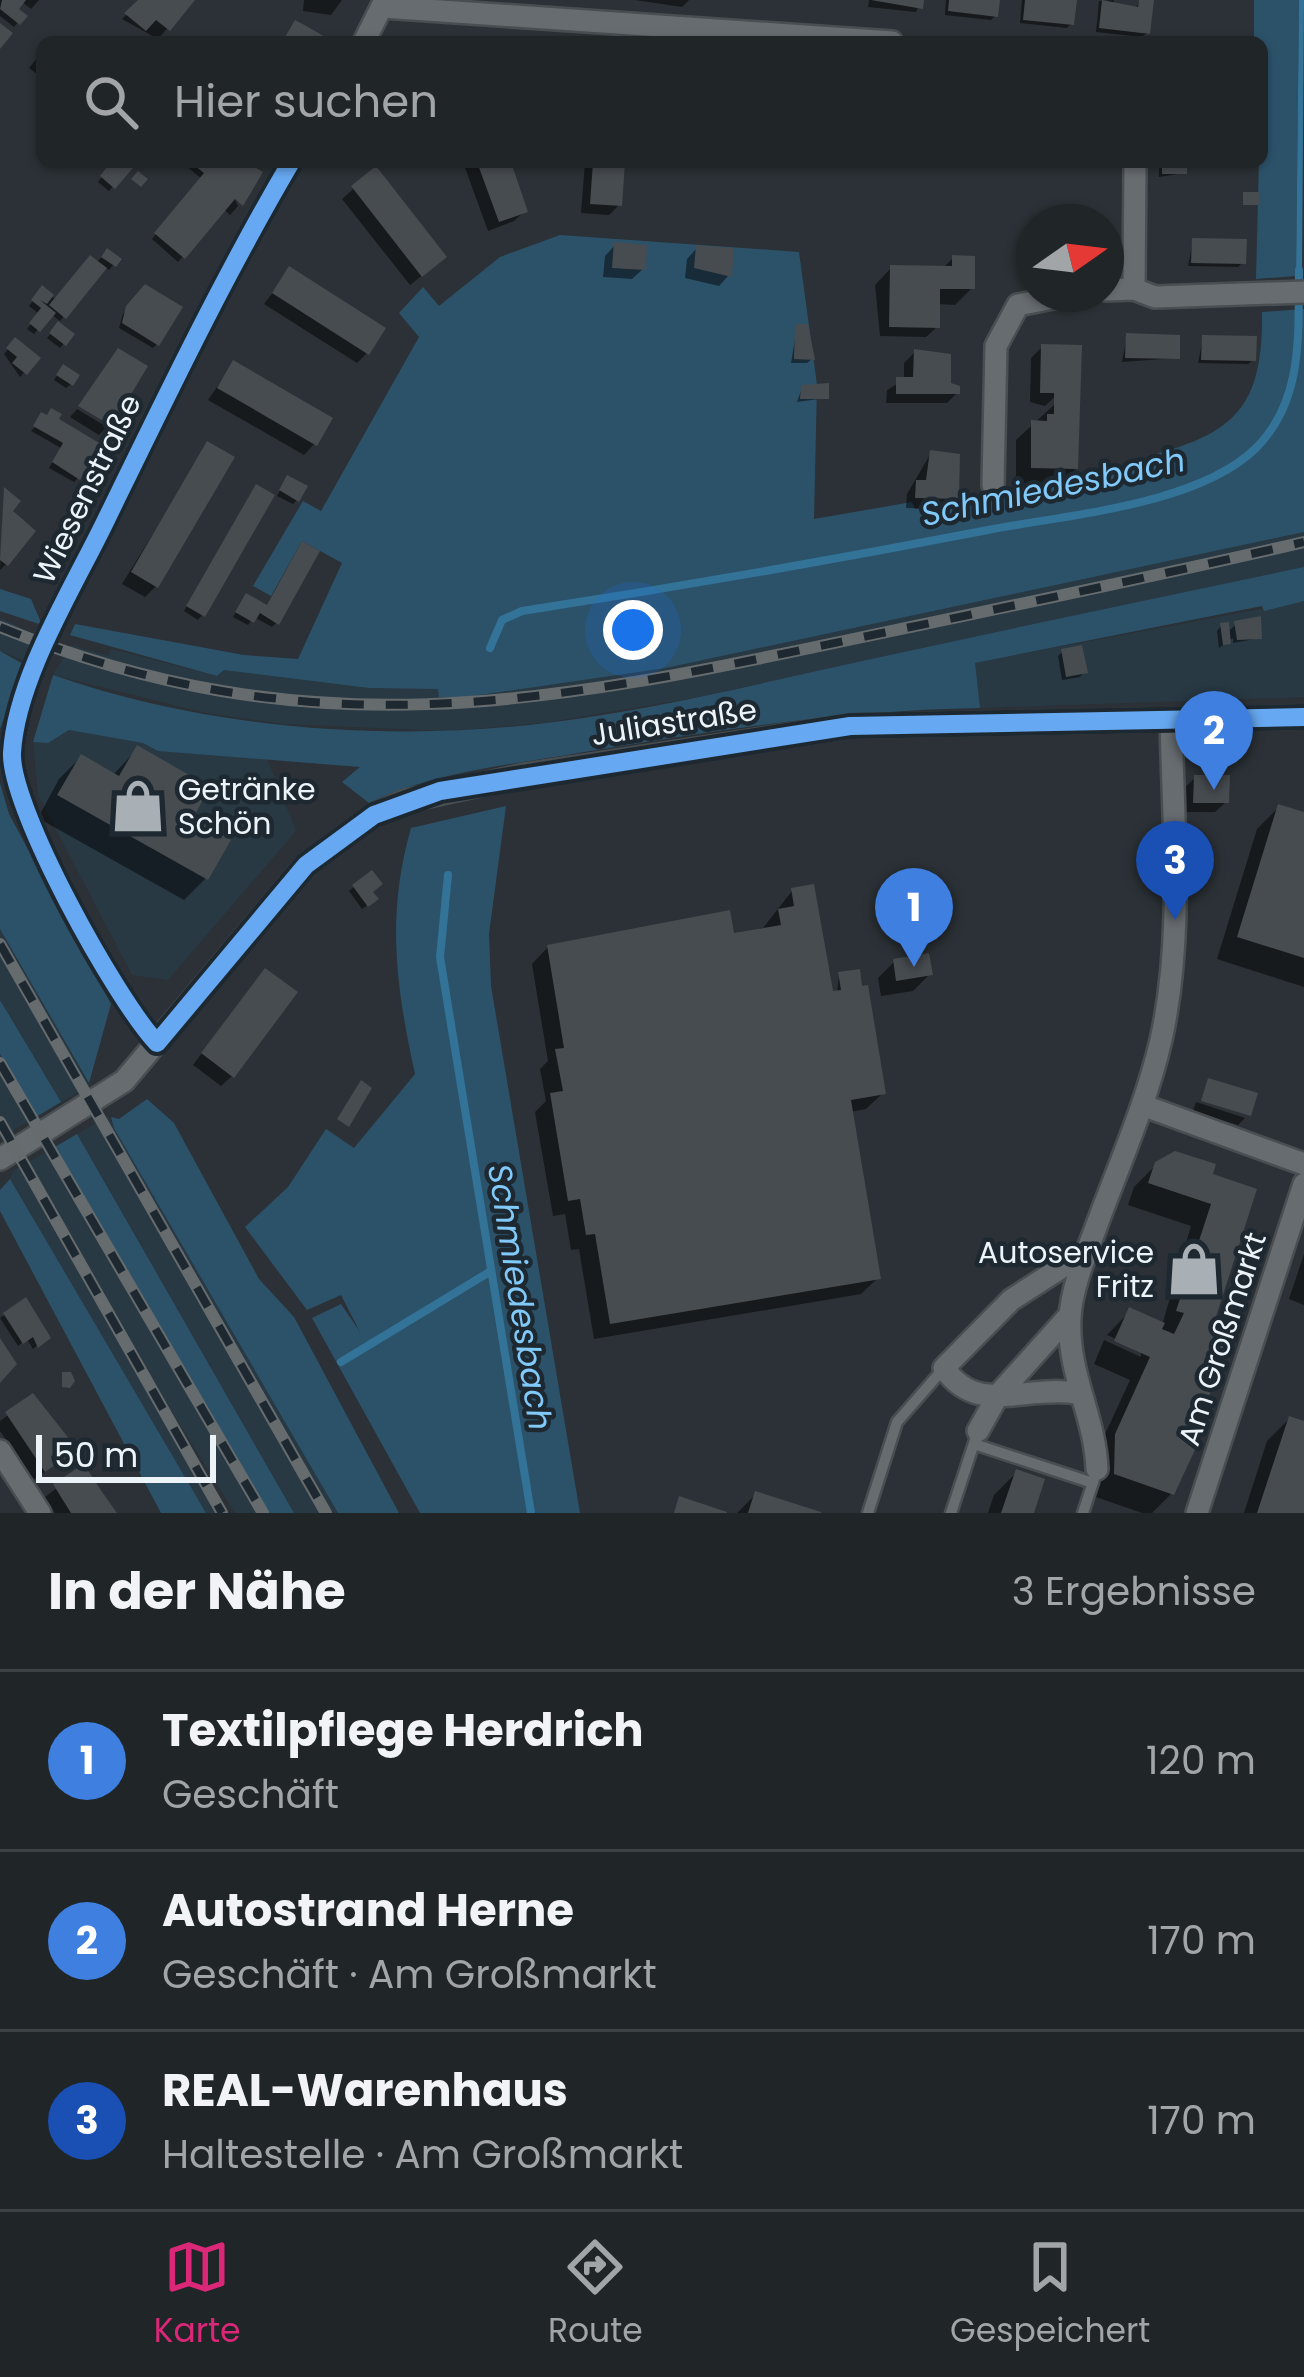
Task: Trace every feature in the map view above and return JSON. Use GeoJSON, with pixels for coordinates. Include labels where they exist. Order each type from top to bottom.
{"type":"FeatureCollection","features":[{"type":"Feature","properties":{"kind":"street"},"geometry":{"type":"LineString","coordinates":[[367,36],[384,4],[812,36]]}},
{"type":"Feature","properties":{"kind":"street","name":"Wiesenstraße"},"geometry":{"type":"LineString","coordinates":[[157,1043],[130,1010],[29,824],[16,791],[15,731],[65,602],[176,372],[288,168]]}},
{"type":"Feature","properties":{"kind":"street"},"geometry":{"type":"LineString","coordinates":[[1134,289],[1135,168]]}},
{"type":"Feature","properties":{"kind":"street"},"geometry":{"type":"LineString","coordinates":[[1124,289],[1155,297],[1304,292]]}},
{"type":"Feature","properties":{"kind":"street"},"geometry":{"type":"LineString","coordinates":[[992,485],[996,346],[1001,327],[1016,308]]}},
{"type":"Feature","properties":{"kind":"street","name":"Juliastraße"},"geometry":{"type":"LineString","coordinates":[[0,1159],[104,1097],[157,1043],[306,865],[374,815],[406,801],[525,775],[850,726],[1304,717]]}},
{"type":"Feature","properties":{"kind":"street"},"geometry":{"type":"LineString","coordinates":[[1095,1476],[1096,1426],[1077,1393],[1070,1316],[1087,1251],[1142,1105],[1169,994],[1175,920],[1171,719]]}},
{"type":"Feature","properties":{"kind":"street"},"geometry":{"type":"LineString","coordinates":[[1142,1105],[1304,1165]]}},
{"type":"Feature","properties":{"kind":"street","name":"Am Großmarkt"},"geometry":{"type":"LineString","coordinates":[[1197,1513],[1304,1184]]}},
{"type":"Feature","properties":{"kind":"street"},"geometry":{"type":"LineString","coordinates":[[1077,1393],[1042,1388],[973,1396],[944,1368],[1011,1300],[1087,1251]]}},
{"type":"Feature","properties":{"kind":"street"},"geometry":{"type":"LineString","coordinates":[[976,1438],[998,1395],[1070,1316]]}},
{"type":"Feature","properties":{"kind":"street"},"geometry":{"type":"LineString","coordinates":[[0,1451],[40,1513]]}},
{"type":"Feature","properties":{"kind":"lane"},"geometry":{"type":"LineString","coordinates":[[868,1513],[897,1423],[944,1368]]}},
{"type":"Feature","properties":{"kind":"lane"},"geometry":{"type":"LineString","coordinates":[[952,1513],[976,1438],[1095,1476],[1083,1513]]}},
{"type":"Feature","properties":{"kind":"shaded area"},"geometry":{"type":"Polygon","coordinates":[[[1254,0],[1299,0],[1296,276],[1256,279],[1259,168],[1268,168],[1268,36],[1254,36],[1254,0]]]}},
{"type":"Feature","properties":{"kind":"shaded area"},"geometry":{"type":"Polygon","coordinates":[[[1299,0],[1304,0],[1302,276],[1296,276],[1299,0]]]}},
{"type":"Feature","properties":{"kind":"shaded area"},"geometry":{"type":"Polygon","coordinates":[[[560,235],[799,252],[817,385],[814,519],[912,502],[915,509],[962,504],[963,499],[1150,466],[1151,455],[1206,436],[1240,409],[1257,369],[1262,312],[1304,309],[1304,532],[666,668],[466,697],[439,697],[438,689],[369,688],[224,670],[217,676],[70,635],[75,624],[244,655],[298,659],[342,563],[302,541],[271,596],[253,586],[303,501],[321,511],[419,337],[399,313],[423,287],[439,306],[500,257],[560,235]]]}},
{"type":"Feature","properties":{"kind":"shaded area"},"geometry":{"type":"Polygon","coordinates":[[[1304,532],[1304,567],[693,698],[544,723],[448,731],[285,724],[206,713],[53,675],[71,645],[108,656],[111,649],[217,676],[224,670],[369,688],[439,689],[466,697],[666,668],[1304,532]]]}},
{"type":"Feature","properties":{"kind":"shaded area"},"geometry":{"type":"Polygon","coordinates":[[[1304,567],[1304,601],[975,663],[980,708],[830,717],[683,736],[475,770],[421,783],[369,803],[342,782],[360,767],[158,751],[143,743],[69,730],[48,743],[33,742],[53,675],[171,708],[232,719],[358,731],[484,729],[667,703],[1304,567]]]}},
{"type":"Feature","properties":{"kind":"shaded area"},"geometry":{"type":"Polygon","coordinates":[[[0,589],[31,599],[42,625],[0,611],[0,589]]]}},
{"type":"Feature","properties":{"kind":"shaded area"},"geometry":{"type":"Polygon","coordinates":[[[1304,601],[1304,697],[980,708],[974,663],[1304,601]]]}},
{"type":"Feature","properties":{"kind":"shaded area"},"geometry":{"type":"Polygon","coordinates":[[[0,618],[35,634],[23,660],[0,651],[0,618]]]}},
{"type":"Feature","properties":{"kind":"shaded area"},"geometry":{"type":"Polygon","coordinates":[[[0,651],[23,664],[0,729],[0,651]]]}},
{"type":"Feature","properties":{"kind":"shaded area"},"geometry":{"type":"Polygon","coordinates":[[[69,730],[144,743],[159,751],[267,758],[296,831],[168,980],[132,975],[38,795],[33,742],[48,743],[69,730]]]}},
{"type":"Feature","properties":{"kind":"shaded area"},"geometry":{"type":"Polygon","coordinates":[[[0,783],[9,814],[111,1004],[89,1083],[0,929],[0,783]]]}},
{"type":"Feature","properties":{"kind":"shaded area"},"geometry":{"type":"Polygon","coordinates":[[[506,806],[489,934],[491,986],[580,1513],[420,1513],[312,1318],[341,1304],[360,1332],[341,1295],[307,1310],[245,1227],[288,1187],[326,1129],[354,1148],[415,1074],[403,1011],[396,921],[411,828],[506,806]]]}},
{"type":"Feature","properties":{"kind":"shaded area"},"geometry":{"type":"Polygon","coordinates":[[[0,929],[90,1086],[61,1102],[0,1000],[0,929]]]}},
{"type":"Feature","properties":{"kind":"shaded area"},"geometry":{"type":"Polygon","coordinates":[[[0,1000],[61,1102],[36,1117],[0,1054],[0,1000]]]}},
{"type":"Feature","properties":{"kind":"shaded area"},"geometry":{"type":"Polygon","coordinates":[[[0,1054],[36,1117],[0,1138],[0,1054]]]}},
{"type":"Feature","properties":{"kind":"shaded area"},"geometry":{"type":"Polygon","coordinates":[[[147,1099],[174,1123],[259,1279],[294,1317],[399,1513],[338,1513],[114,1128],[111,1117],[119,1119],[147,1099]]]}},
{"type":"Feature","properties":{"kind":"shaded area"},"geometry":{"type":"Polygon","coordinates":[[[108,1116],[338,1513],[294,1513],[77,1134],[108,1116]]]}},
{"type":"Feature","properties":{"kind":"shaded area"},"geometry":{"type":"Polygon","coordinates":[[[77,1134],[294,1513],[268,1513],[53,1148],[77,1134]]]}},
{"type":"Feature","properties":{"kind":"shaded area"},"geometry":{"type":"Polygon","coordinates":[[[53,1148],[268,1513],[235,1513],[171,1410],[229,1513],[206,1513],[161,1441],[10,1179],[14,1170],[53,1148]]]}},
{"type":"Feature","properties":{"kind":"shaded area"},"geometry":{"type":"Polygon","coordinates":[[[10,1179],[206,1513],[161,1513],[0,1211],[0,1190],[10,1179]]]}},
{"type":"Feature","properties":{"kind":"building"},"geometry":{"type":"Polygon","coordinates":[[[2,0],[26,0],[19,9],[28,16],[20,25],[0,9],[2,0]]]}},
{"type":"Feature","properties":{"kind":"building"},"geometry":{"type":"Polygon","coordinates":[[[138,0],[195,0],[170,31],[156,20],[146,31],[124,13],[138,0]]]}},
{"type":"Feature","properties":{"kind":"building"},"geometry":{"type":"Polygon","coordinates":[[[871,0],[924,0],[923,9],[871,0]]]}},
{"type":"Feature","properties":{"kind":"building"},"geometry":{"type":"Polygon","coordinates":[[[949,0],[1000,0],[998,17],[948,11],[949,0]]]}},
{"type":"Feature","properties":{"kind":"building"},"geometry":{"type":"Polygon","coordinates":[[[1025,0],[1077,0],[1074,25],[1023,20],[1025,0]]]}},
{"type":"Feature","properties":{"kind":"building"},"geometry":{"type":"Polygon","coordinates":[[[1102,0],[1138,7],[1139,0],[1154,0],[1150,34],[1099,28],[1102,0]]]}},
{"type":"Feature","properties":{"kind":"building"},"geometry":{"type":"Polygon","coordinates":[[[295,20],[324,36],[286,36],[295,20]]]}},
{"type":"Feature","properties":{"kind":"building"},"geometry":{"type":"Polygon","coordinates":[[[0,23],[13,33],[0,49],[0,23]]]}},
{"type":"Feature","properties":{"kind":"building"},"geometry":{"type":"Polygon","coordinates":[[[106,168],[133,168],[115,189],[100,176],[106,168]]]}},
{"type":"Feature","properties":{"kind":"building"},"geometry":{"type":"Polygon","coordinates":[[[198,168],[257,168],[263,172],[243,206],[235,199],[185,259],[154,233],[204,173],[198,168]]]}},
{"type":"Feature","properties":{"kind":"building"},"geometry":{"type":"Polygon","coordinates":[[[378,168],[447,257],[422,277],[351,186],[378,168]]]}},
{"type":"Feature","properties":{"kind":"building"},"geometry":{"type":"Polygon","coordinates":[[[479,168],[513,168],[528,212],[499,222],[479,168]]]}},
{"type":"Feature","properties":{"kind":"building"},"geometry":{"type":"Polygon","coordinates":[[[593,168],[625,168],[622,206],[590,204],[593,168]]]}},
{"type":"Feature","properties":{"kind":"building"},"geometry":{"type":"Polygon","coordinates":[[[1162,168],[1187,168],[1187,174],[1162,174],[1162,168]]]}},
{"type":"Feature","properties":{"kind":"building"},"geometry":{"type":"Polygon","coordinates":[[[138,171],[148,179],[141,187],[131,179],[138,171]]]}},
{"type":"Feature","properties":{"kind":"building"},"geometry":{"type":"Polygon","coordinates":[[[1243,192],[1259,192],[1259,205],[1243,205],[1243,192]]]}},
{"type":"Feature","properties":{"kind":"building"},"geometry":{"type":"Polygon","coordinates":[[[1192,238],[1247,239],[1246,264],[1191,263],[1192,238]]]}},
{"type":"Feature","properties":{"kind":"building"},"geometry":{"type":"Polygon","coordinates":[[[614,242],[647,245],[646,270],[612,268],[614,242]]]}},
{"type":"Feature","properties":{"kind":"building"},"geometry":{"type":"Polygon","coordinates":[[[696,245],[734,248],[732,277],[694,268],[696,245]]]}},
{"type":"Feature","properties":{"kind":"building"},"geometry":{"type":"Polygon","coordinates":[[[107,248],[122,259],[116,267],[101,257],[107,248]]]}},
{"type":"Feature","properties":{"kind":"building"},"geometry":{"type":"Polygon","coordinates":[[[90,255],[107,268],[66,319],[49,305],[90,255]]]}},
{"type":"Feature","properties":{"kind":"building"},"geometry":{"type":"Polygon","coordinates":[[[952,255],[975,256],[975,289],[940,289],[940,328],[889,327],[890,265],[952,266],[952,255]]]}},
{"type":"Feature","properties":{"kind":"building"},"geometry":{"type":"Polygon","coordinates":[[[289,266],[386,328],[369,355],[272,293],[289,266]]]}},
{"type":"Feature","properties":{"kind":"building"},"geometry":{"type":"Polygon","coordinates":[[[145,284],[183,307],[159,346],[122,323],[126,306],[145,284]]]}},
{"type":"Feature","properties":{"kind":"building"},"geometry":{"type":"Polygon","coordinates":[[[42,285],[54,295],[47,304],[40,300],[56,313],[40,332],[29,323],[41,308],[31,300],[42,285]]]}},
{"type":"Feature","properties":{"kind":"building"},"geometry":{"type":"Polygon","coordinates":[[[58,321],[75,334],[66,346],[49,333],[58,321]]]}},
{"type":"Feature","properties":{"kind":"building"},"geometry":{"type":"Polygon","coordinates":[[[795,324],[808,324],[815,360],[794,359],[795,324]]]}},
{"type":"Feature","properties":{"kind":"building"},"geometry":{"type":"Polygon","coordinates":[[[1126,333],[1180,335],[1180,359],[1125,358],[1126,333]]]}},
{"type":"Feature","properties":{"kind":"building"},"geometry":{"type":"Polygon","coordinates":[[[1202,335],[1257,336],[1256,361],[1201,360],[1202,335]]]}},
{"type":"Feature","properties":{"kind":"building"},"geometry":{"type":"Polygon","coordinates":[[[15,337],[41,358],[27,375],[12,363],[17,357],[6,348],[15,337]]]}},
{"type":"Feature","properties":{"kind":"building"},"geometry":{"type":"Polygon","coordinates":[[[1041,344],[1082,345],[1078,469],[1031,468],[1031,420],[1047,421],[1047,414],[1054,414],[1054,393],[1040,393],[1041,344]]]}},
{"type":"Feature","properties":{"kind":"building"},"geometry":{"type":"Polygon","coordinates":[[[118,348],[148,366],[112,426],[78,406],[118,348]]]}},
{"type":"Feature","properties":{"kind":"building"},"geometry":{"type":"Polygon","coordinates":[[[914,349],[951,354],[951,383],[960,386],[960,394],[896,394],[896,377],[913,377],[914,349]]]}},
{"type":"Feature","properties":{"kind":"building"},"geometry":{"type":"Polygon","coordinates":[[[233,360],[333,418],[317,446],[217,388],[233,360]]]}},
{"type":"Feature","properties":{"kind":"building"},"geometry":{"type":"Polygon","coordinates":[[[63,364],[80,375],[73,386],[56,375],[63,364]]]}},
{"type":"Feature","properties":{"kind":"building"},"geometry":{"type":"Polygon","coordinates":[[[829,383],[829,399],[800,399],[801,385],[829,383]]]}},
{"type":"Feature","properties":{"kind":"building"},"geometry":{"type":"Polygon","coordinates":[[[51,408],[62,414],[59,419],[101,444],[80,480],[52,462],[63,443],[33,426],[41,412],[47,415],[51,408]]]}},
{"type":"Feature","properties":{"kind":"building"},"geometry":{"type":"Polygon","coordinates":[[[207,441],[235,457],[158,588],[131,572],[207,441]]]}},
{"type":"Feature","properties":{"kind":"building"},"geometry":{"type":"Polygon","coordinates":[[[930,450],[960,454],[959,499],[915,498],[916,480],[926,480],[930,450]]]}},
{"type":"Feature","properties":{"kind":"building"},"geometry":{"type":"Polygon","coordinates":[[[287,475],[308,486],[299,502],[279,490],[287,475]]]}},
{"type":"Feature","properties":{"kind":"building"},"geometry":{"type":"Polygon","coordinates":[[[256,484],[275,495],[205,617],[186,606],[256,484]]]}},
{"type":"Feature","properties":{"kind":"building"},"geometry":{"type":"Polygon","coordinates":[[[4,487],[21,501],[13,511],[36,531],[8,566],[0,560],[4,487]]]}},
{"type":"Feature","properties":{"kind":"building"},"geometry":{"type":"Polygon","coordinates":[[[302,541],[320,551],[279,625],[260,613],[254,623],[235,612],[246,593],[267,605],[302,541]]]}},
{"type":"Feature","properties":{"kind":"building"},"geometry":{"type":"Polygon","coordinates":[[[1261,616],[1262,639],[1237,640],[1234,621],[1261,616]]]}},
{"type":"Feature","properties":{"kind":"building"},"geometry":{"type":"Polygon","coordinates":[[[1229,622],[1231,644],[1223,645],[1220,623],[1229,622]]]}},
{"type":"Feature","properties":{"kind":"building"},"geometry":{"type":"Polygon","coordinates":[[[1082,645],[1088,673],[1066,677],[1061,649],[1082,645]]]}},
{"type":"Feature","properties":{"kind":"building","name":"Getränke Schön"},"geometry":{"type":"Polygon","coordinates":[[[137,745],[210,787],[193,818],[231,840],[208,880],[57,795],[81,754],[119,776],[137,745]]]}},
{"type":"Feature","properties":{"kind":"building"},"geometry":{"type":"Polygon","coordinates":[[[1194,775],[1230,775],[1229,803],[1193,803],[1194,775]]]}},
{"type":"Feature","properties":{"kind":"building"},"geometry":{"type":"Polygon","coordinates":[[[1278,804],[1304,812],[1304,958],[1237,937],[1278,804]]]}},
{"type":"Feature","properties":{"kind":"building"},"geometry":{"type":"Polygon","coordinates":[[[372,870],[383,884],[373,892],[379,899],[368,907],[352,885],[372,870]]]}},
{"type":"Feature","properties":{"kind":"building"},"geometry":{"type":"Polygon","coordinates":[[[814,884],[833,991],[841,990],[838,972],[860,969],[862,986],[868,985],[886,1094],[851,1100],[881,1279],[610,1324],[595,1234],[586,1235],[580,1199],[568,1201],[550,1093],[563,1091],[555,1049],[564,1048],[547,945],[730,910],[734,933],[781,925],[778,909],[794,906],[791,888],[814,884]]]}},
{"type":"Feature","properties":{"kind":"building"},"geometry":{"type":"Polygon","coordinates":[[[929,953],[933,975],[896,981],[893,959],[929,953]]]}},
{"type":"Feature","properties":{"kind":"building"},"geometry":{"type":"Polygon","coordinates":[[[265,968],[298,992],[234,1078],[201,1053],[265,968]]]}},
{"type":"Feature","properties":{"kind":"building"},"geometry":{"type":"Polygon","coordinates":[[[1208,1078],[1258,1093],[1251,1116],[1201,1101],[1208,1078]]]}},
{"type":"Feature","properties":{"kind":"building"},"geometry":{"type":"Polygon","coordinates":[[[361,1080],[372,1088],[349,1127],[337,1119],[361,1080]]]}},
{"type":"Feature","properties":{"kind":"building"},"geometry":{"type":"Polygon","coordinates":[[[1175,1151],[1216,1164],[1213,1174],[1257,1189],[1213,1326],[1235,1338],[1197,1422],[1206,1426],[1174,1495],[1114,1474],[1115,1434],[1150,1357],[1114,1341],[1129,1307],[1165,1323],[1162,1329],[1174,1334],[1184,1313],[1176,1311],[1211,1204],[1148,1183],[1155,1162],[1175,1151]]]}},
{"type":"Feature","properties":{"kind":"building"},"geometry":{"type":"Polygon","coordinates":[[[26,1297],[51,1338],[38,1348],[33,1337],[23,1344],[3,1313],[26,1297]]]}},
{"type":"Feature","properties":{"kind":"building"},"geometry":{"type":"Polygon","coordinates":[[[0,1338],[17,1364],[0,1383],[0,1338]]]}},
{"type":"Feature","properties":{"kind":"building"},"geometry":{"type":"Polygon","coordinates":[[[62,1372],[71,1372],[75,1381],[70,1388],[62,1387],[62,1372]]]}},
{"type":"Feature","properties":{"kind":"building"},"geometry":{"type":"Polygon","coordinates":[[[33,1393],[74,1445],[73,1453],[45,1472],[5,1412],[33,1393]]]}},
{"type":"Feature","properties":{"kind":"building"},"geometry":{"type":"Polygon","coordinates":[[[1289,1416],[1304,1421],[1304,1513],[1257,1513],[1289,1416]]]}},
{"type":"Feature","properties":{"kind":"building"},"geometry":{"type":"Polygon","coordinates":[[[84,1464],[117,1513],[71,1513],[53,1484],[84,1464]]]}},
{"type":"Feature","properties":{"kind":"building"},"geometry":{"type":"Polygon","coordinates":[[[1016,1469],[1045,1479],[1034,1513],[1001,1513],[1016,1469]]]}},
{"type":"Feature","properties":{"kind":"building"},"geometry":{"type":"Polygon","coordinates":[[[755,1491],[821,1512],[821,1513],[748,1513],[755,1491]]]}},
{"type":"Feature","properties":{"kind":"building"},"geometry":{"type":"Polygon","coordinates":[[[679,1496],[727,1512],[727,1513],[674,1513],[679,1496]]]}},
{"type":"Feature","properties":{"kind":"waterway","name":"Schmiedesbach"},"geometry":{"type":"LineString","coordinates":[[490,648],[502,620],[522,611],[1091,513],[1200,483],[1255,449],[1282,410],[1295,366],[1299,270]]}},
{"type":"Feature","properties":{"kind":"waterway","name":"Schmiedesbach"},"geometry":{"type":"LineString","coordinates":[[448,875],[440,957],[531,1513]]}},
{"type":"Feature","properties":{"kind":"waterway"},"geometry":{"type":"LineString","coordinates":[[341,1362],[491,1271]]}},
{"type":"Feature","properties":{"kind":"railway"},"geometry":{"type":"LineString","coordinates":[[0,627],[113,666],[220,691],[325,703],[428,704],[636,682],[1304,542]]}},
{"type":"Feature","properties":{"kind":"railway"},"geometry":{"type":"LineString","coordinates":[[0,944],[326,1513]]}},
{"type":"Feature","properties":{"kind":"railway"},"geometry":{"type":"LineString","coordinates":[[0,1063],[263,1513]]}},
{"type":"Feature","properties":{"kind":"railway"},"geometry":{"type":"LineString","coordinates":[[0,1122],[222,1513]]}},
{"type":"Feature","properties":{"kind":"cycle path"},"geometry":{"type":"LineString","coordinates":[[288,168],[218,294],[49,632],[16,724],[12,753],[16,780],[46,858],[93,948],[157,1043],[306,865],[374,815],[440,791],[850,726],[1304,717]]}},
{"type":"Feature","properties":{"kind":"place","name":"Autostrand Herne"},"geometry":{"type":"Point","coordinates":[1214,790]}},
{"type":"Feature","properties":{"kind":"place","name":"Getränke Schön"},"geometry":{"type":"Point","coordinates":[138,806]}},
{"type":"Feature","properties":{"kind":"place","name":"REAL-Warenhaus"},"geometry":{"type":"Point","coordinates":[1175,920]}},
{"type":"Feature","properties":{"kind":"place","name":"Textilpflege Herdrich"},"geometry":{"type":"Point","coordinates":[914,967]}},
{"type":"Feature","properties":{"kind":"place","name":"Autoservice Fritz"},"geometry":{"type":"Point","coordinates":[1194,1269]}}]}
